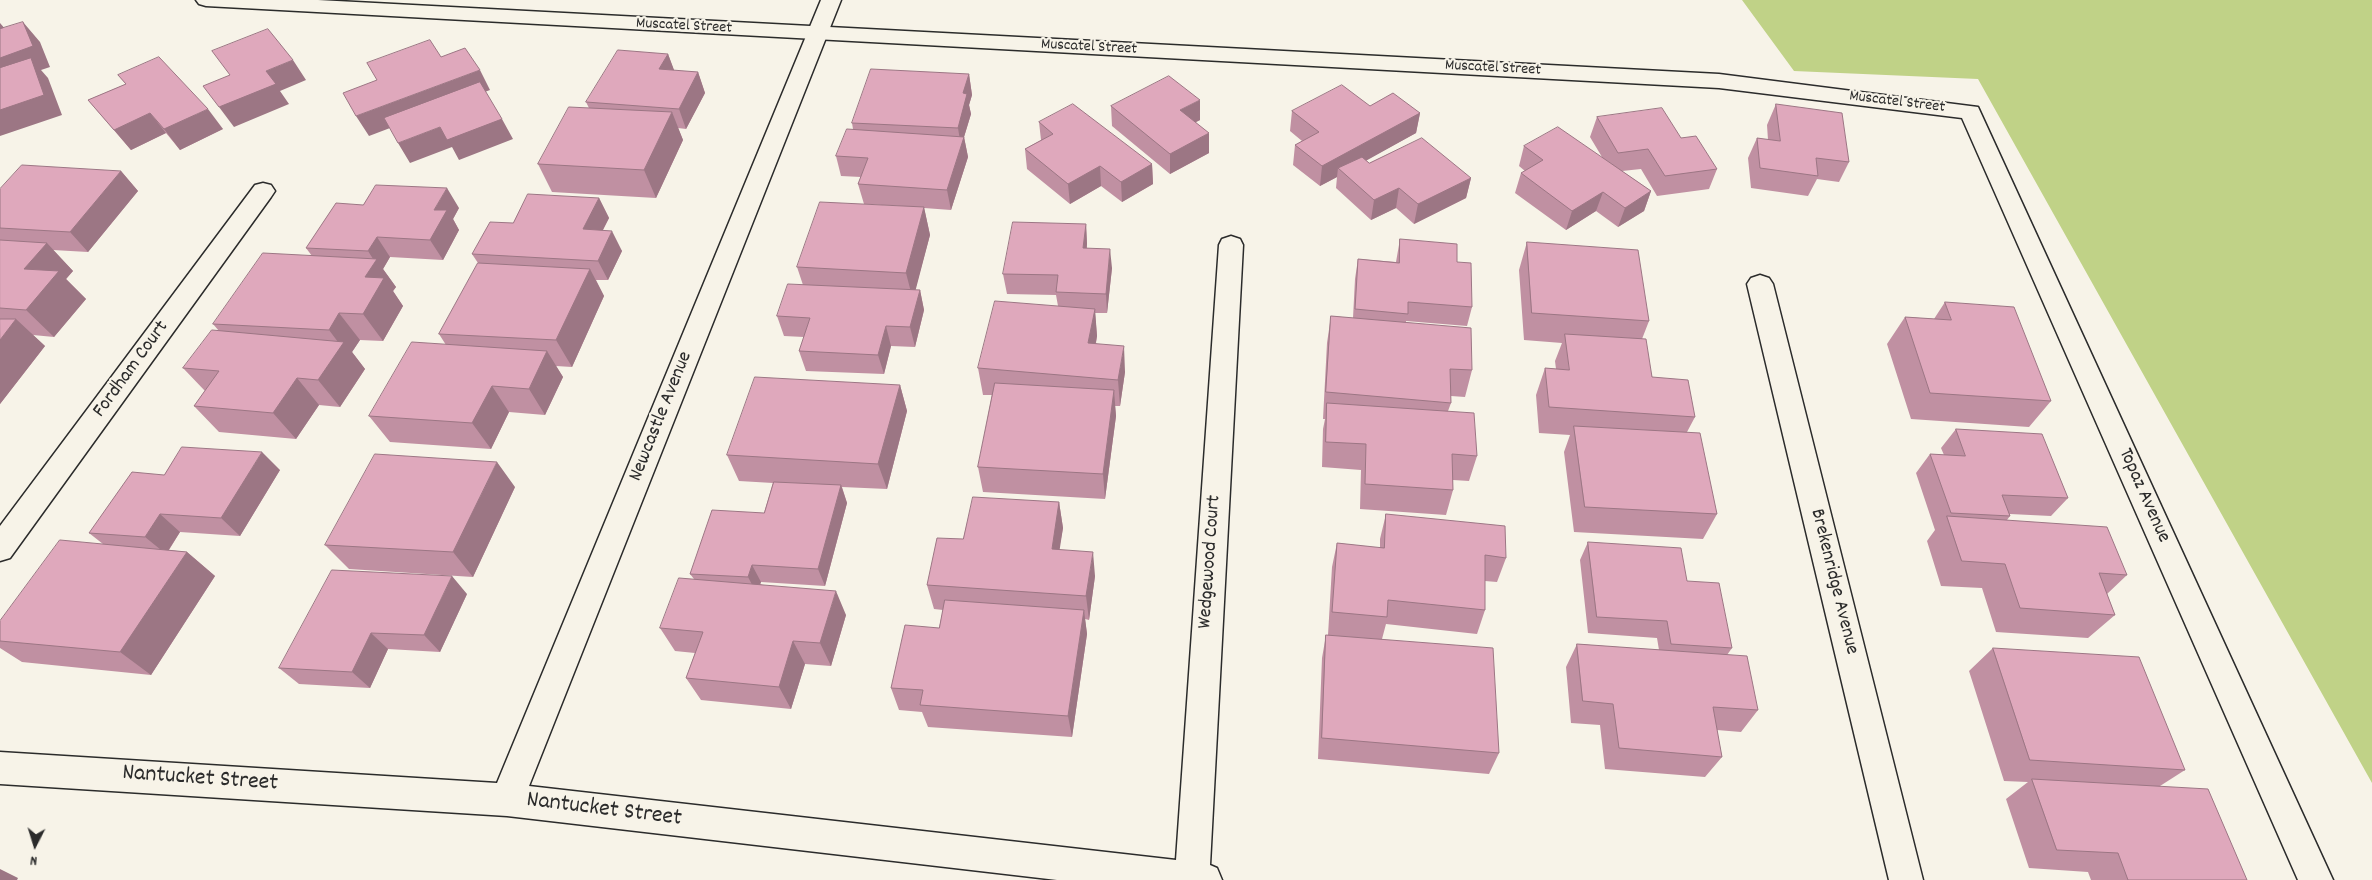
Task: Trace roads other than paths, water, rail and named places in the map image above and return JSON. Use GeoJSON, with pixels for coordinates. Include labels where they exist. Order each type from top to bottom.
{"type":"FeatureCollection","features":[{"type":"Feature","properties":{"kind":"street","name":"Muscatel Street"},"geometry":{"type":"LineString","coordinates":[[206,0],[1719,81],[1970,112]]}},
{"type":"Feature","properties":{"kind":"street","name":"Newcastle Avenue"},"geometry":{"type":"LineString","coordinates":[[507,800],[831,0]]}},
{"type":"Feature","properties":{"kind":"street","name":"Topaz Avenue"},"geometry":{"type":"LineString","coordinates":[[1970,112],[2316,880]]}},
{"type":"Feature","properties":{"kind":"street","name":"Fordham Court"},"geometry":{"type":"LineString","coordinates":[[0,549],[263,191]]}},
{"type":"Feature","properties":{"kind":"street","name":"Wedgewood Court"},"geometry":{"type":"LineString","coordinates":[[1198,880],[1231,245]]}},
{"type":"Feature","properties":{"kind":"street","name":"Brekenridge Avenue"},"geometry":{"type":"LineString","coordinates":[[1760,284],[1906,880]]}},
{"type":"Feature","properties":{"kind":"street","name":"Nantucket Street"},"geometry":{"type":"LineString","coordinates":[[0,768],[507,800],[1198,880]]}}]}
